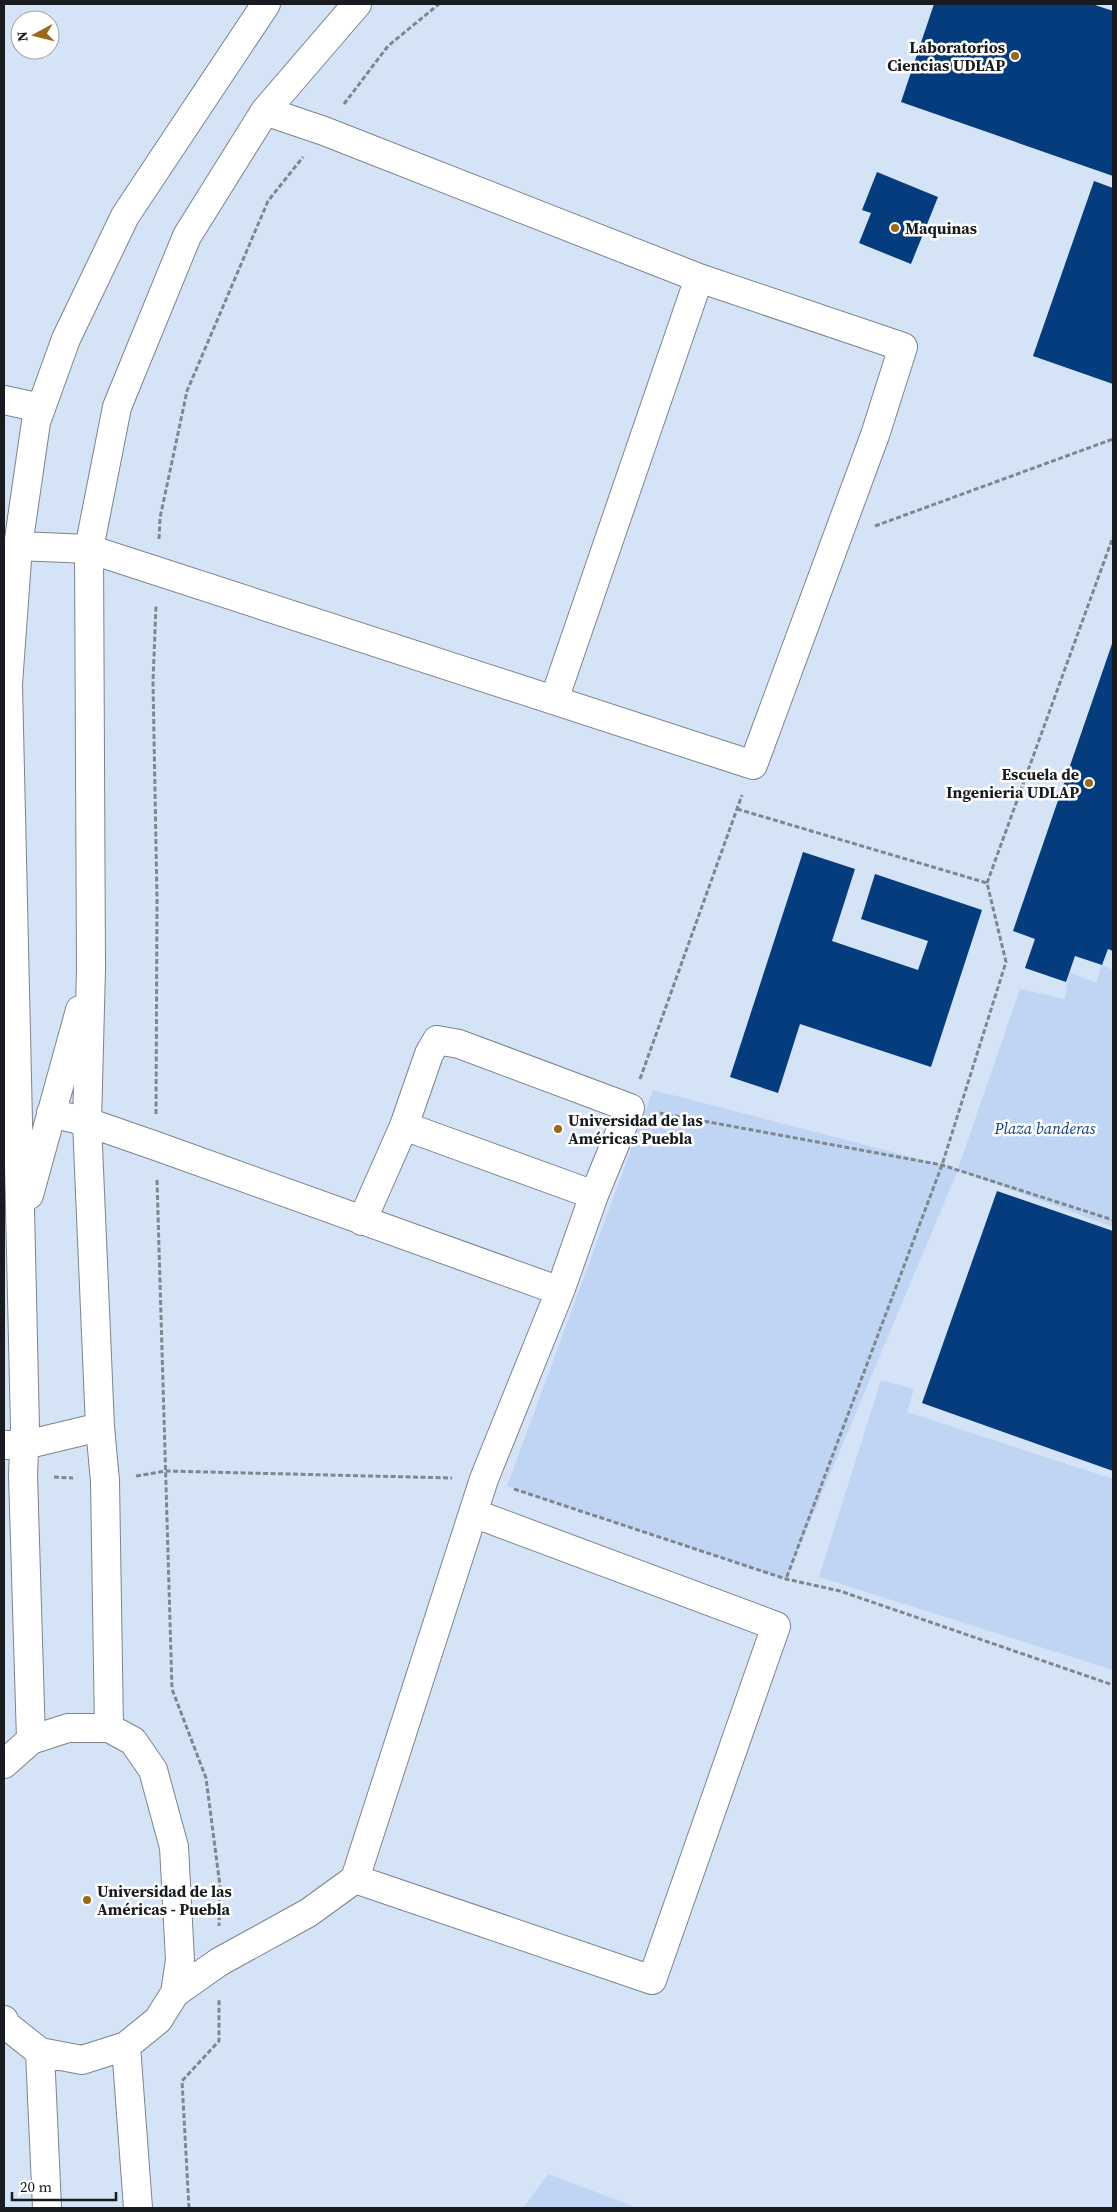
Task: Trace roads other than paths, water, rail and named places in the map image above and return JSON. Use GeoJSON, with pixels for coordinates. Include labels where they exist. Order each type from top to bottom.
{"type":"FeatureCollection","features":[{"type":"Feature","properties":{"kind":"street"},"geometry":{"type":"LineString","coordinates":[[31,1740],[23,1475],[14,1445],[20,1225],[11,1142],[8,684],[18,546],[36,422],[66,339],[125,216],[266,4]]}},
{"type":"Feature","properties":{"kind":"street"},"geometry":{"type":"LineString","coordinates":[[109,1728],[104,1481],[87,1122],[91,969],[88,549],[117,407],[187,236],[265,111],[354,5]]}},
{"type":"Feature","properties":{"kind":"street"},"geometry":{"type":"LineString","coordinates":[[18,546],[88,549],[753,765],[875,435],[903,347],[699,278],[324,131],[265,111]]}},
{"type":"Feature","properties":{"kind":"street"},"geometry":{"type":"LineString","coordinates":[[554,700],[699,278]]}},
{"type":"Feature","properties":{"kind":"street"},"geometry":{"type":"LineString","coordinates":[[4,400],[41,408]]}},
{"type":"Feature","properties":{"kind":"street"},"geometry":{"type":"LineString","coordinates":[[20,1225],[91,969]]}},
{"type":"Feature","properties":{"kind":"street"},"geometry":{"type":"LineString","coordinates":[[4,2020],[6,2025],[40,2052],[82,2060],[126,2046],[158,2020],[175,1993],[219,1962],[308,1913],[355,1880],[484,1479],[560,1290],[594,1196],[630,1108],[459,1044],[437,1040],[429,1054],[404,1126],[362,1221]]}},
{"type":"Feature","properties":{"kind":"street"},"geometry":{"type":"LineString","coordinates":[[51,1113],[87,1122],[560,1290]]}},
{"type":"Feature","properties":{"kind":"street"},"geometry":{"type":"LineString","coordinates":[[404,1126],[594,1196]]}},
{"type":"Feature","properties":{"kind":"street"},"geometry":{"type":"LineString","coordinates":[[14,1445],[100,1427]]}},
{"type":"Feature","properties":{"kind":"street"},"geometry":{"type":"LineString","coordinates":[[355,1880],[652,1980],[776,1626],[473,1513]]}},
{"type":"Feature","properties":{"kind":"street"},"geometry":{"type":"LineString","coordinates":[[4,1764],[31,1740],[68,1728],[109,1728],[133,1741],[153,1770],[174,1847],[180,1960],[175,1993]]}},
{"type":"Feature","properties":{"kind":"street"},"geometry":{"type":"LineString","coordinates":[[126,2046],[138,2208]]}},
{"type":"Feature","properties":{"kind":"street"},"geometry":{"type":"LineString","coordinates":[[40,2052],[47,2208]]}},
{"type":"Feature","properties":{"kind":"place","name":"Laboratorios Ciencias UDLAP"},"geometry":{"type":"Point","coordinates":[1015,56]}},
{"type":"Feature","properties":{"kind":"place","name":"Maquinas"},"geometry":{"type":"Point","coordinates":[895,228]}},
{"type":"Feature","properties":{"kind":"place","name":"Escuela de Ingenieria UDLAP"},"geometry":{"type":"Point","coordinates":[1089,783]}},
{"type":"Feature","properties":{"kind":"place","name":"Universidad de las Américas Puebla"},"geometry":{"type":"Point","coordinates":[558,1129]}},
{"type":"Feature","properties":{"kind":"place","name":"Universidad de las Américas - Puebla"},"geometry":{"type":"Point","coordinates":[87,1900]}},
{"type":"Feature","properties":{"kind":"park label","name":"Plaza banderas"},"geometry":{"type":"Point","coordinates":[1045,1128]}}]}
